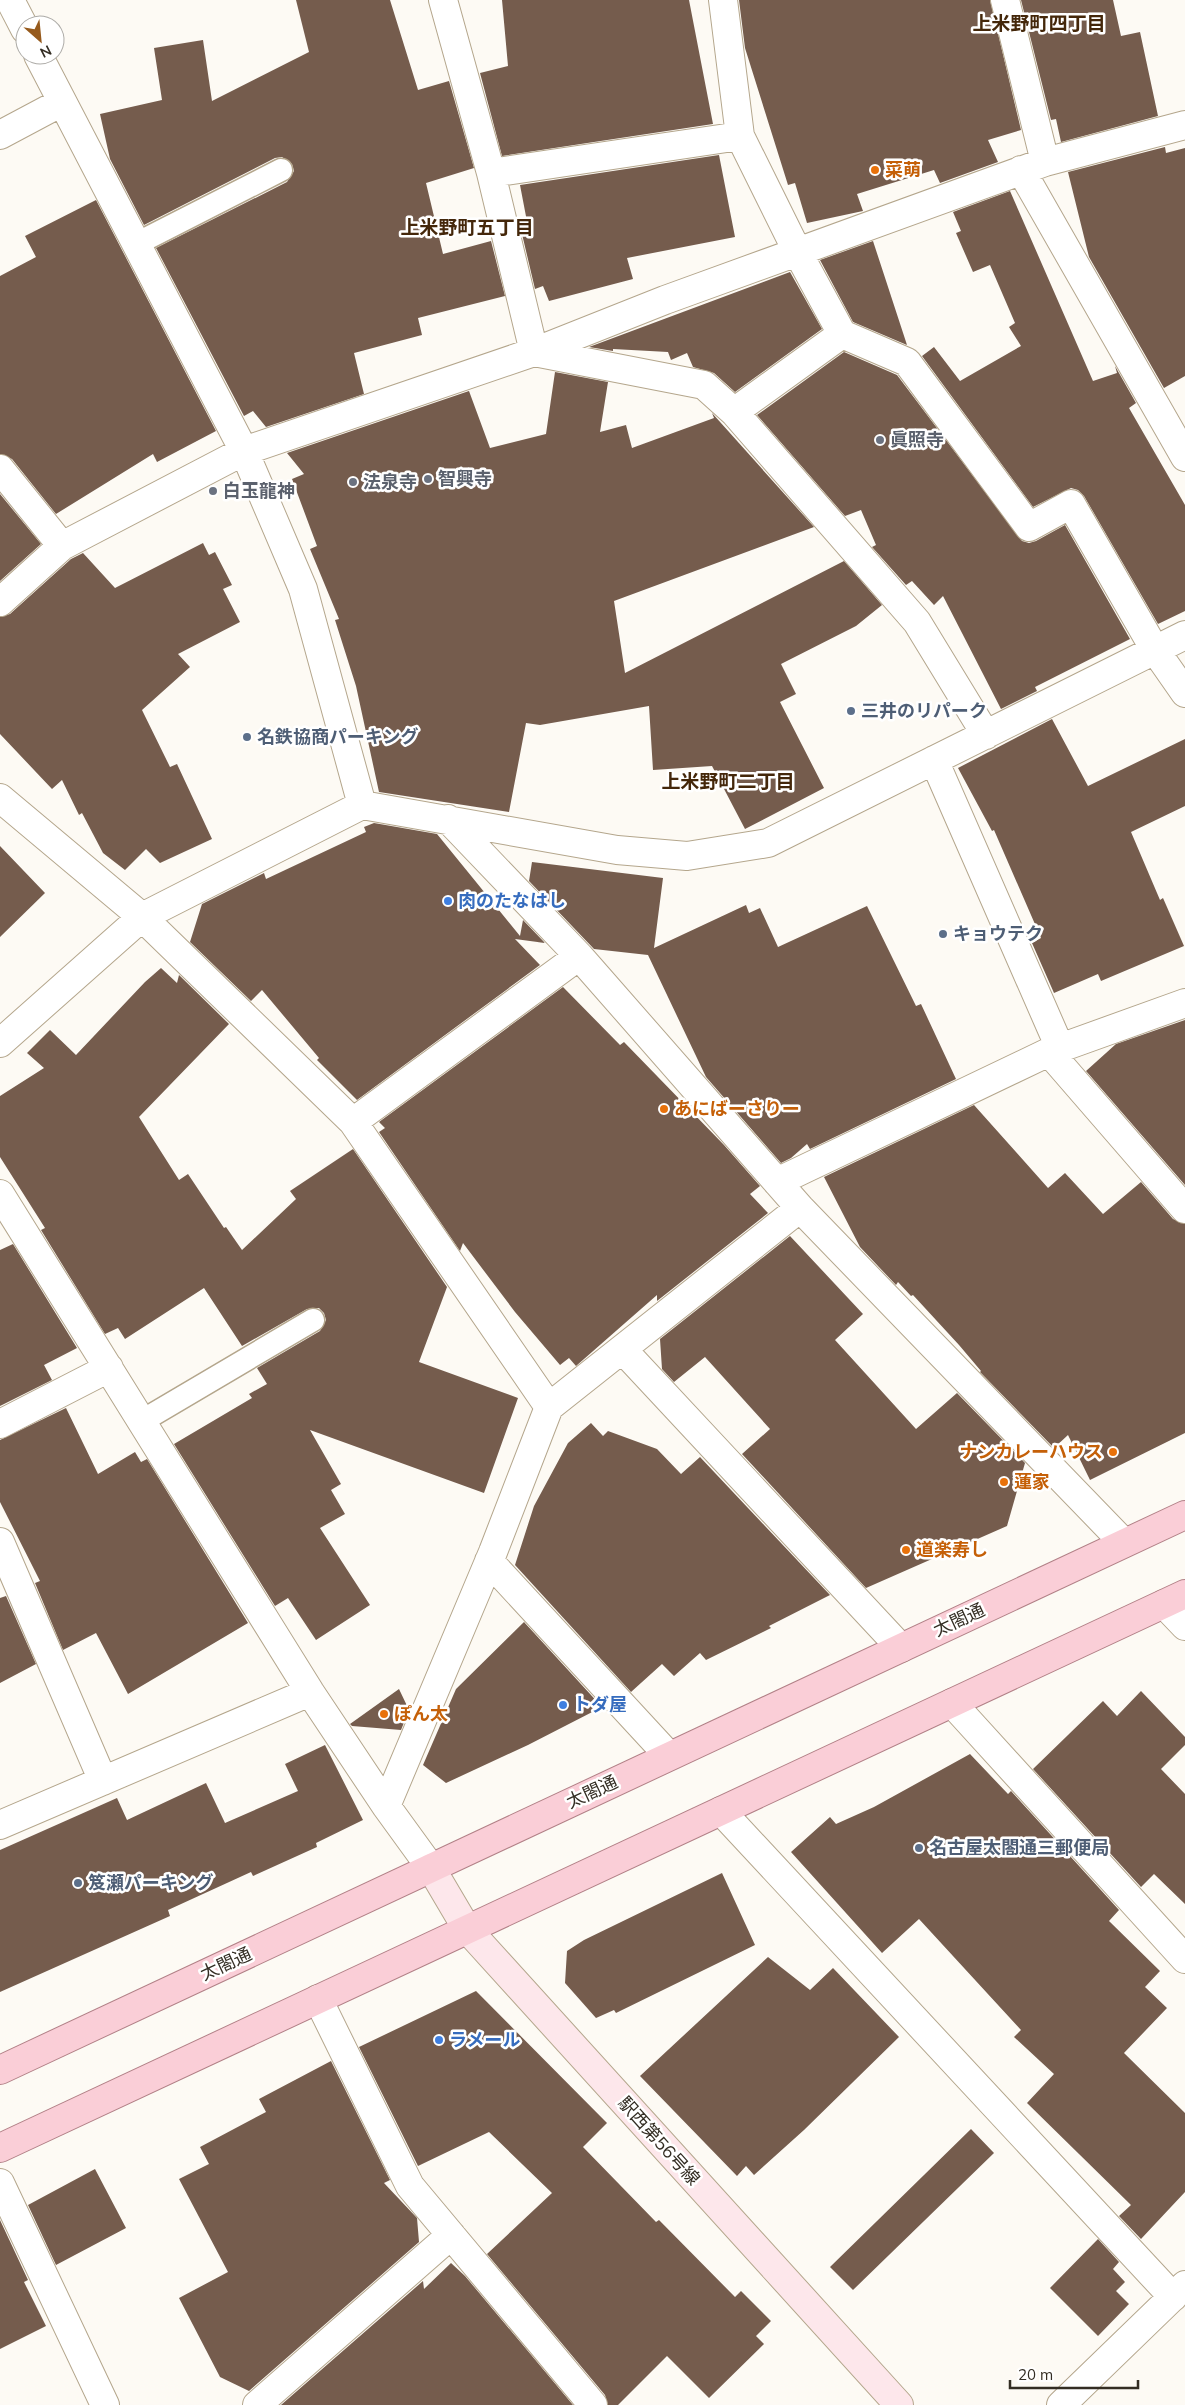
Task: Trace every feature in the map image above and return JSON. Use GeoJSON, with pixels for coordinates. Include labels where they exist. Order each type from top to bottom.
{"type":"FeatureCollection","features":[{"type":"Feature","properties":{"kind":"main road","name":"太閤通"},"geometry":{"type":"LineString","coordinates":[[0,2070],[1185,1515]]}},
{"type":"Feature","properties":{"kind":"main road"},"geometry":{"type":"LineString","coordinates":[[0,2148],[1175,1599]]}},
{"type":"Feature","properties":{"kind":"street"},"geometry":{"type":"LineString","coordinates":[[10,0],[18,15]]}},
{"type":"Feature","properties":{"kind":"street"},"geometry":{"type":"LineString","coordinates":[[443,0],[491,173],[534,352]]}},
{"type":"Feature","properties":{"kind":"street"},"geometry":{"type":"LineString","coordinates":[[723,0],[740,136],[797,251],[842,334],[907,362],[1029,527],[1071,504],[1155,650],[1185,693]]}},
{"type":"Feature","properties":{"kind":"street"},"geometry":{"type":"LineString","coordinates":[[1005,0],[1033,166],[1185,457]]}},
{"type":"Feature","properties":{"kind":"street"},"geometry":{"type":"LineString","coordinates":[[43,65],[244,450],[303,589],[362,805]]}},
{"type":"Feature","properties":{"kind":"street"},"geometry":{"type":"LineString","coordinates":[[0,135],[62,102]]}},
{"type":"Feature","properties":{"kind":"street"},"geometry":{"type":"LineString","coordinates":[[0,602],[62,546],[244,450],[534,352],[665,300],[1033,166],[1185,125]]}},
{"type":"Feature","properties":{"kind":"street"},"geometry":{"type":"LineString","coordinates":[[491,173],[740,136]]}},
{"type":"Feature","properties":{"kind":"street"},"geometry":{"type":"LineString","coordinates":[[734,412],[842,334]]}},
{"type":"Feature","properties":{"kind":"street"},"geometry":{"type":"LineString","coordinates":[[534,352],[704,385],[734,412],[916,622],[986,735]]}},
{"type":"Feature","properties":{"kind":"street"},"geometry":{"type":"LineString","coordinates":[[0,469],[62,546]]}},
{"type":"Feature","properties":{"kind":"street"},"geometry":{"type":"LineString","coordinates":[[0,1043],[142,917],[362,805],[617,850],[687,856],[768,843],[1185,635]]}},
{"type":"Feature","properties":{"kind":"street"},"geometry":{"type":"LineString","coordinates":[[934,760],[1055,1050],[1185,1209]]}},
{"type":"Feature","properties":{"kind":"street"},"geometry":{"type":"LineString","coordinates":[[0,798],[142,917],[353,1122],[548,1406]]}},
{"type":"Feature","properties":{"kind":"street"},"geometry":{"type":"LineString","coordinates":[[448,819],[579,956],[800,1208],[1124,1543]]}},
{"type":"Feature","properties":{"kind":"street"},"geometry":{"type":"LineString","coordinates":[[353,1122],[579,956]]}},
{"type":"Feature","properties":{"kind":"street"},"geometry":{"type":"LineString","coordinates":[[777,1182],[1055,1050],[1185,1003]]}},
{"type":"Feature","properties":{"kind":"street"},"geometry":{"type":"LineString","coordinates":[[0,1194],[310,1692],[386,1806],[431,1868]]}},
{"type":"Feature","properties":{"kind":"street"},"geometry":{"type":"LineString","coordinates":[[386,1806],[489,1561],[548,1406],[623,1350],[800,1208]]}},
{"type":"Feature","properties":{"kind":"street"},"geometry":{"type":"LineString","coordinates":[[623,1350],[901,1648]]}},
{"type":"Feature","properties":{"kind":"street"},"geometry":{"type":"LineString","coordinates":[[0,1424],[109,1368]]}},
{"type":"Feature","properties":{"kind":"street"},"geometry":{"type":"LineString","coordinates":[[0,1542],[103,1781]]}},
{"type":"Feature","properties":{"kind":"street"},"geometry":{"type":"LineString","coordinates":[[489,1561],[669,1756]]}},
{"type":"Feature","properties":{"kind":"street"},"geometry":{"type":"LineString","coordinates":[[1175,1599],[1185,1626]]}},
{"type":"Feature","properties":{"kind":"street"},"geometry":{"type":"LineString","coordinates":[[0,1825],[310,1692]]}},
{"type":"Feature","properties":{"kind":"street"},"geometry":{"type":"LineString","coordinates":[[952,1703],[1185,1959]]}},
{"type":"Feature","properties":{"kind":"street"},"geometry":{"type":"LineString","coordinates":[[721,1811],[1179,2291],[1061,2405]]}},
{"type":"Feature","properties":{"kind":"street","name":"駅西第56号線"},"geometry":{"type":"LineString","coordinates":[[431,1868],[467,1929],[899,2405]]}},
{"type":"Feature","properties":{"kind":"street"},"geometry":{"type":"LineString","coordinates":[[318,1999],[410,2186],[593,2405]]}},
{"type":"Feature","properties":{"kind":"street"},"geometry":{"type":"LineString","coordinates":[[0,2183],[105,2405]]}},
{"type":"Feature","properties":{"kind":"street"},"geometry":{"type":"LineString","coordinates":[[257,2405],[451,2235]]}},
{"type":"Feature","properties":{"kind":"lane"},"geometry":{"type":"LineString","coordinates":[[136,244],[281,170]]}},
{"type":"Feature","properties":{"kind":"lane"},"geometry":{"type":"LineString","coordinates":[[142,1421],[312,1320]]}},
{"type":"Feature","properties":{"kind":"building"},"geometry":{"type":"Polygon","coordinates":[[[296,0],[390,0],[418,90],[449,81],[474,168],[426,183],[443,254],[491,241],[505,296],[418,318],[422,335],[354,353],[364,394],[266,427],[253,411],[244,416],[156,248],[287,182],[294,171],[292,164],[282,157],[275,158],[144,225],[110,159],[100,114],[162,100],[154,48],[203,40],[212,101],[309,52],[296,0]]]}},
{"type":"Feature","properties":{"kind":"building"},"geometry":{"type":"Polygon","coordinates":[[[502,0],[689,0],[713,124],[502,156],[480,73],[508,66],[502,0]]]}},
{"type":"Feature","properties":{"kind":"building"},"geometry":{"type":"Polygon","coordinates":[[[739,0],[990,0],[1021,130],[988,140],[998,162],[940,183],[934,170],[857,194],[863,211],[807,223],[795,183],[788,185],[745,48],[739,0]]]}},
{"type":"Feature","properties":{"kind":"building"},"geometry":{"type":"Polygon","coordinates":[[[1021,0],[1113,0],[1121,36],[1140,32],[1158,116],[1061,142],[1056,119],[1051,120],[1021,0]]]}},
{"type":"Feature","properties":{"kind":"building"},"geometry":{"type":"Polygon","coordinates":[[[1165,147],[1166,153],[1185,148],[1185,376],[1164,388],[1089,257],[1068,172],[1165,147]]]}},
{"type":"Feature","properties":{"kind":"building"},"geometry":{"type":"Polygon","coordinates":[[[719,155],[735,237],[627,258],[633,279],[549,301],[543,286],[535,289],[522,234],[529,232],[520,185],[719,155]]]}},
{"type":"Feature","properties":{"kind":"building"},"geometry":{"type":"Polygon","coordinates":[[[1010,191],[1093,381],[1117,373],[1115,366],[1136,403],[1129,408],[1185,505],[1185,611],[1158,624],[1084,496],[1078,490],[1071,488],[1033,507],[922,356],[934,347],[960,381],[1021,346],[1009,327],[1015,323],[990,265],[973,272],[956,233],[961,231],[953,212],[1010,191]]]}},
{"type":"Feature","properties":{"kind":"building"},"geometry":{"type":"Polygon","coordinates":[[[96,200],[216,431],[157,462],[153,454],[56,514],[12,459],[0,454],[0,276],[36,257],[25,236],[96,200]]]}},
{"type":"Feature","properties":{"kind":"building"},"geometry":{"type":"Polygon","coordinates":[[[873,241],[907,345],[853,322],[820,260],[873,241]]]}},
{"type":"Feature","properties":{"kind":"building"},"geometry":{"type":"Polygon","coordinates":[[[790,272],[822,329],[735,392],[714,373],[693,367],[687,353],[671,360],[668,352],[613,349],[613,351],[589,347],[790,272]]]}},
{"type":"Feature","properties":{"kind":"building"},"geometry":{"type":"Polygon","coordinates":[[[844,352],[897,375],[1022,541],[1029,543],[1036,541],[1065,525],[1130,639],[1035,687],[1037,691],[1001,709],[943,596],[934,605],[912,581],[906,585],[872,547],[876,545],[861,510],[845,516],[757,415],[844,352]]]}},
{"type":"Feature","properties":{"kind":"building"},"geometry":{"type":"Polygon","coordinates":[[[555,372],[608,382],[600,432],[626,425],[632,448],[714,418],[712,413],[814,527],[614,601],[625,673],[844,561],[882,605],[856,626],[781,664],[796,694],[780,702],[824,788],[745,829],[712,766],[653,770],[649,706],[540,725],[526,723],[509,812],[379,792],[356,686],[335,620],[339,619],[310,549],[317,546],[292,479],[304,474],[287,453],[469,391],[490,448],[546,434],[555,372]]]}},
{"type":"Feature","properties":{"kind":"building"},"geometry":{"type":"Polygon","coordinates":[[[0,494],[41,544],[0,581],[0,494]]]}},
{"type":"Feature","properties":{"kind":"building"},"geometry":{"type":"Polygon","coordinates":[[[203,543],[209,555],[215,552],[232,585],[223,589],[240,622],[178,654],[190,667],[142,710],[170,767],[177,764],[212,839],[160,863],[146,849],[125,870],[103,853],[82,813],[79,815],[62,780],[52,789],[0,734],[0,617],[10,614],[71,559],[83,553],[115,588],[203,543]]]}},
{"type":"Feature","properties":{"kind":"building"},"geometry":{"type":"Polygon","coordinates":[[[1052,719],[1088,786],[1185,739],[1185,806],[1131,832],[1160,900],[1163,898],[1184,946],[1101,981],[1098,974],[1054,993],[1032,943],[1041,938],[994,830],[992,831],[958,768],[1052,719]]]}},
{"type":"Feature","properties":{"kind":"building"},"geometry":{"type":"Polygon","coordinates":[[[374,823],[437,834],[520,936],[523,920],[545,943],[515,939],[540,965],[357,1100],[317,1060],[319,1058],[262,990],[251,1001],[190,942],[202,904],[264,873],[266,879],[366,832],[364,827],[374,823]]]}},
{"type":"Feature","properties":{"kind":"building"},"geometry":{"type":"Polygon","coordinates":[[[0,846],[45,893],[0,937],[0,846]]]}},
{"type":"Feature","properties":{"kind":"building"},"geometry":{"type":"Polygon","coordinates":[[[532,862],[663,878],[654,948],[746,905],[749,913],[760,908],[778,947],[867,906],[916,1006],[921,1004],[956,1079],[810,1149],[807,1144],[791,1158],[781,1163],[706,1077],[648,955],[594,949],[529,881],[532,862]]]}},
{"type":"Feature","properties":{"kind":"building"},"geometry":{"type":"Polygon","coordinates":[[[161,968],[177,983],[179,975],[229,1024],[139,1117],[179,1180],[188,1174],[224,1228],[226,1227],[242,1250],[296,1199],[290,1191],[353,1149],[447,1287],[419,1362],[518,1398],[484,1493],[310,1430],[341,1484],[331,1490],[345,1514],[320,1528],[370,1605],[316,1640],[288,1598],[275,1606],[174,1444],[252,1398],[249,1394],[267,1384],[257,1368],[320,1331],[326,1320],[324,1313],[319,1308],[307,1309],[242,1346],[204,1288],[125,1339],[118,1328],[105,1334],[41,1230],[45,1228],[0,1157],[0,1096],[44,1068],[27,1053],[50,1030],[76,1055],[145,982],[161,968]]]}},
{"type":"Feature","properties":{"kind":"building"},"geometry":{"type":"Polygon","coordinates":[[[563,987],[620,1045],[624,1042],[724,1145],[760,1186],[750,1194],[768,1213],[657,1301],[657,1295],[576,1366],[569,1358],[560,1365],[515,1312],[463,1243],[460,1251],[379,1132],[385,1128],[379,1122],[563,987]]]}},
{"type":"Feature","properties":{"kind":"building"},"geometry":{"type":"Polygon","coordinates":[[[1185,1020],[1185,1185],[1086,1071],[1116,1044],[1185,1020]]]}},
{"type":"Feature","properties":{"kind":"building"},"geometry":{"type":"Polygon","coordinates":[[[974,1105],[1048,1188],[1065,1173],[1103,1214],[1141,1182],[1173,1219],[1185,1224],[1185,1433],[1090,1480],[1068,1435],[1054,1448],[980,1372],[959,1345],[913,1295],[911,1296],[898,1282],[896,1285],[860,1247],[824,1177],[974,1105]]]}},
{"type":"Feature","properties":{"kind":"building"},"geometry":{"type":"Polygon","coordinates":[[[790,1236],[863,1314],[835,1340],[916,1429],[957,1393],[1025,1463],[1007,1526],[866,1588],[742,1454],[770,1429],[705,1357],[674,1382],[662,1369],[660,1339],[790,1236]]]}},
{"type":"Feature","properties":{"kind":"building"},"geometry":{"type":"Polygon","coordinates":[[[13,1244],[77,1348],[44,1365],[52,1380],[0,1406],[0,1250],[13,1244]]]}},
{"type":"Feature","properties":{"kind":"building"},"geometry":{"type":"Polygon","coordinates":[[[66,1408],[98,1474],[135,1452],[141,1462],[147,1459],[248,1623],[128,1694],[96,1633],[63,1650],[35,1583],[40,1581],[0,1502],[0,1440],[66,1408]]]}},
{"type":"Feature","properties":{"kind":"building"},"geometry":{"type":"Polygon","coordinates":[[[591,1423],[603,1436],[608,1431],[657,1449],[681,1474],[700,1457],[830,1595],[769,1626],[771,1628],[706,1660],[700,1653],[674,1676],[662,1664],[631,1692],[515,1565],[534,1506],[568,1443],[591,1423]]]}},
{"type":"Feature","properties":{"kind":"building"},"geometry":{"type":"Polygon","coordinates":[[[6,1596],[36,1664],[0,1683],[0,1598],[6,1596]]]}},
{"type":"Feature","properties":{"kind":"building"},"geometry":{"type":"Polygon","coordinates":[[[524,1622],[602,1707],[528,1745],[446,1783],[423,1765],[456,1689],[524,1622]]]}},
{"type":"Feature","properties":{"kind":"building"},"geometry":{"type":"Polygon","coordinates":[[[399,1689],[409,1710],[401,1730],[352,1726],[350,1724],[399,1689]]]}},
{"type":"Feature","properties":{"kind":"building"},"geometry":{"type":"Polygon","coordinates":[[[1141,1691],[1185,1737],[1185,1745],[1161,1769],[1185,1794],[1185,1904],[1154,1874],[1141,1887],[1033,1769],[1103,1701],[1117,1716],[1141,1691]]]}},
{"type":"Feature","properties":{"kind":"building"},"geometry":{"type":"Polygon","coordinates":[[[325,1745],[363,1820],[316,1843],[317,1847],[253,1876],[251,1872],[168,1910],[170,1916],[0,1992],[0,1850],[117,1798],[127,1820],[206,1783],[225,1823],[298,1791],[285,1764],[325,1745]]]}},
{"type":"Feature","properties":{"kind":"building"},"geometry":{"type":"Polygon","coordinates":[[[970,1754],[1008,1794],[1011,1791],[1119,1910],[1109,1921],[1160,1971],[1145,1987],[1167,2008],[1124,2053],[1185,2113],[1185,2192],[1141,2239],[1119,2216],[1131,2205],[1027,2103],[1054,2074],[1014,2037],[1021,2030],[919,1919],[882,1953],[791,1852],[830,1817],[836,1824],[874,1807],[970,1754]]]}},
{"type":"Feature","properties":{"kind":"building"},"geometry":{"type":"Polygon","coordinates":[[[722,1873],[755,1945],[616,2013],[614,2010],[596,2018],[565,1983],[567,1951],[584,1940],[722,1873]]]}},
{"type":"Feature","properties":{"kind":"building"},"geometry":{"type":"Polygon","coordinates":[[[768,1957],[810,1990],[833,1968],[899,2037],[804,2130],[754,2175],[746,2166],[737,2176],[640,2076],[768,1957]]]}},
{"type":"Feature","properties":{"kind":"building"},"geometry":{"type":"Polygon","coordinates":[[[476,1991],[607,2123],[583,2147],[656,2222],[659,2220],[735,2297],[741,2291],[771,2321],[756,2336],[764,2344],[709,2398],[667,2356],[618,2405],[608,2405],[605,2395],[487,2254],[552,2193],[489,2132],[418,2166],[359,2047],[476,1991]]]}},
{"type":"Feature","properties":{"kind":"building"},"geometry":{"type":"Polygon","coordinates":[[[331,2061],[390,2180],[384,2183],[417,2218],[419,2242],[249,2391],[220,2377],[179,2298],[228,2272],[179,2179],[209,2164],[200,2147],[266,2112],[259,2099],[331,2061]]]}},
{"type":"Feature","properties":{"kind":"building"},"geometry":{"type":"Polygon","coordinates":[[[971,2129],[994,2153],[853,2290],[830,2267],[971,2129]]]}},
{"type":"Feature","properties":{"kind":"building"},"geometry":{"type":"Polygon","coordinates":[[[95,2169],[126,2228],[56,2265],[28,2205],[95,2169]]]}},
{"type":"Feature","properties":{"kind":"building"},"geometry":{"type":"Polygon","coordinates":[[[0,2220],[28,2280],[24,2282],[46,2326],[0,2349],[0,2220]]]}},
{"type":"Feature","properties":{"kind":"building"},"geometry":{"type":"Polygon","coordinates":[[[1098,2239],[1119,2262],[1113,2269],[1125,2282],[1116,2291],[1129,2304],[1098,2336],[1050,2288],[1098,2239]]]}},
{"type":"Feature","properties":{"kind":"building"},"geometry":{"type":"Polygon","coordinates":[[[451,2263],[465,2276],[573,2405],[281,2405],[423,2281],[424,2289],[451,2263]]]}},
{"type":"Feature","properties":{"kind":"place","name":"菜萌"},"geometry":{"type":"Point","coordinates":[875,170]}},
{"type":"Feature","properties":{"kind":"place","name":"眞照寺"},"geometry":{"type":"Point","coordinates":[880,440]}},
{"type":"Feature","properties":{"kind":"place","name":"智興寺"},"geometry":{"type":"Point","coordinates":[428,479]}},
{"type":"Feature","properties":{"kind":"place","name":"法泉寺"},"geometry":{"type":"Point","coordinates":[353,482]}},
{"type":"Feature","properties":{"kind":"place","name":"白玉龍神"},"geometry":{"type":"Point","coordinates":[213,491]}},
{"type":"Feature","properties":{"kind":"place","name":"三井のリパーク"},"geometry":{"type":"Point","coordinates":[851,711]}},
{"type":"Feature","properties":{"kind":"place","name":"名鉄協商パーキング"},"geometry":{"type":"Point","coordinates":[247,737]}},
{"type":"Feature","properties":{"kind":"place","name":"肉のたなはし"},"geometry":{"type":"Point","coordinates":[448,901]}},
{"type":"Feature","properties":{"kind":"place","name":"キョウテク"},"geometry":{"type":"Point","coordinates":[943,934]}},
{"type":"Feature","properties":{"kind":"place","name":"あにばーさりー"},"geometry":{"type":"Point","coordinates":[664,1109]}},
{"type":"Feature","properties":{"kind":"place","name":"ナンカレーハウス"},"geometry":{"type":"Point","coordinates":[1113,1452]}},
{"type":"Feature","properties":{"kind":"place","name":"蓮家"},"geometry":{"type":"Point","coordinates":[1004,1482]}},
{"type":"Feature","properties":{"kind":"place","name":"道楽寿し"},"geometry":{"type":"Point","coordinates":[906,1550]}},
{"type":"Feature","properties":{"kind":"place","name":"トダ屋"},"geometry":{"type":"Point","coordinates":[563,1705]}},
{"type":"Feature","properties":{"kind":"place","name":"ぽん太"},"geometry":{"type":"Point","coordinates":[384,1714]}},
{"type":"Feature","properties":{"kind":"place","name":"名古屋太閤通三郵便局"},"geometry":{"type":"Point","coordinates":[919,1848]}},
{"type":"Feature","properties":{"kind":"place","name":"笈瀬パーキング"},"geometry":{"type":"Point","coordinates":[78,1883]}},
{"type":"Feature","properties":{"kind":"place","name":"ラメール"},"geometry":{"type":"Point","coordinates":[439,2040]}},
{"type":"Feature","properties":{"kind":"district","name":"上米野町四丁目"},"geometry":{"type":"Point","coordinates":[1039,23]}},
{"type":"Feature","properties":{"kind":"district","name":"上米野町五丁目"},"geometry":{"type":"Point","coordinates":[467,227]}},
{"type":"Feature","properties":{"kind":"district","name":"上米野町二丁目"},"geometry":{"type":"Point","coordinates":[728,781]}}]}
